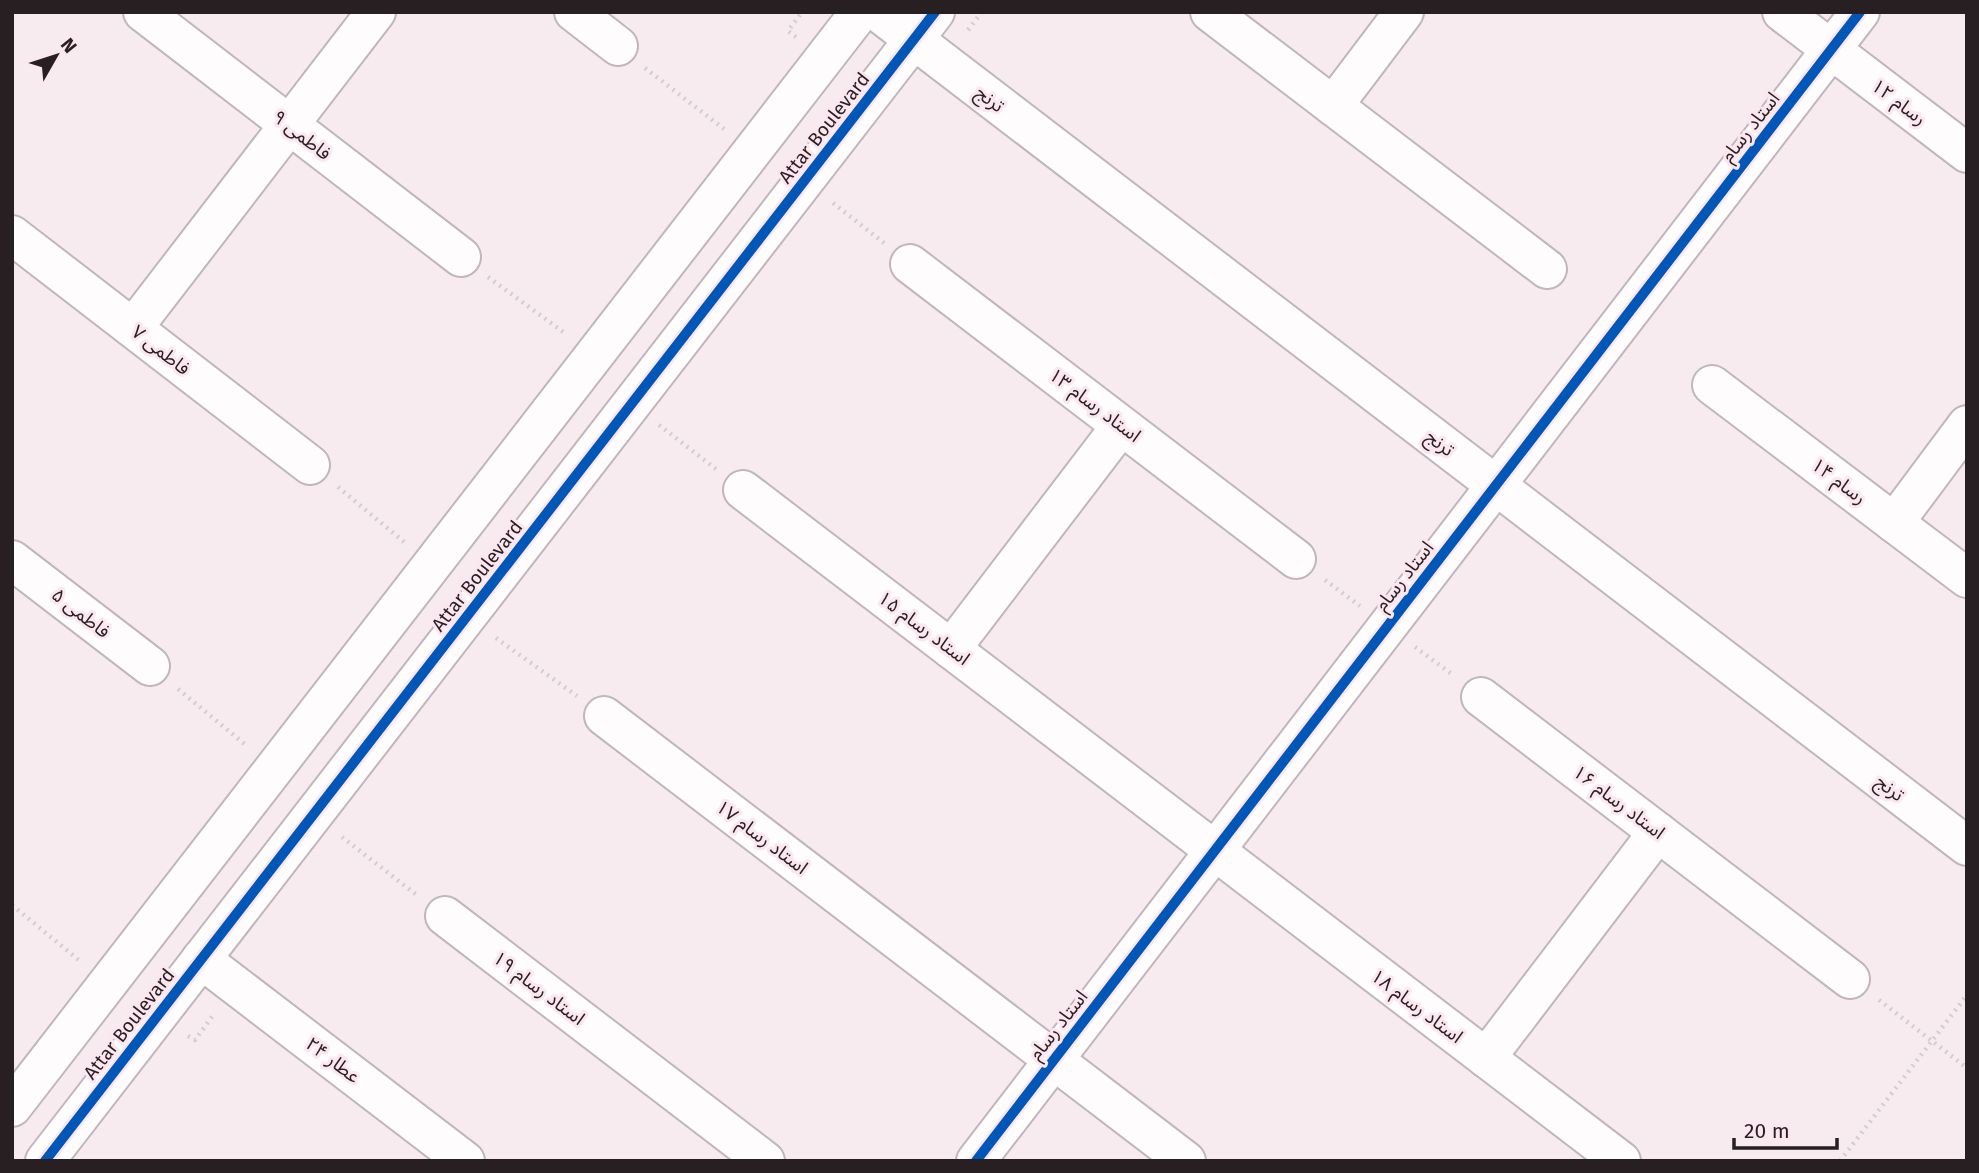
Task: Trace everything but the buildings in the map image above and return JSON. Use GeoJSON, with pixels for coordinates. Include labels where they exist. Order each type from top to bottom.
{"type":"FeatureCollection","features":[{"type":"Feature","properties":{"kind":"street","name":"فاطمی ۹"},"geometry":{"type":"LineString","coordinates":[[143,12],[461,257]]}},
{"type":"Feature","properties":{"kind":"street"},"geometry":{"type":"LineString","coordinates":[[133,328],[376,12]]}},
{"type":"Feature","properties":{"kind":"street"},"geometry":{"type":"LineString","coordinates":[[574,12],[618,46]]}},
{"type":"Feature","properties":{"kind":"street"},"geometry":{"type":"LineString","coordinates":[[12,1107],[860,12]]}},
{"type":"Feature","properties":{"kind":"street","name":"ترنج"},"geometry":{"type":"LineString","coordinates":[[878,12],[924,26],[1495,486],[1967,846]]}},
{"type":"Feature","properties":{"kind":"street"},"geometry":{"type":"LineString","coordinates":[[1210,12],[1547,269]]}},
{"type":"Feature","properties":{"kind":"street"},"geometry":{"type":"LineString","coordinates":[[1333,106],[1404,12]]}},
{"type":"Feature","properties":{"kind":"street","name":"رسام ۱۲"},"geometry":{"type":"LineString","coordinates":[[1782,12],[1967,153]]}},
{"type":"Feature","properties":{"kind":"street","name":"استاد رسام"},"geometry":{"type":"LineString","coordinates":[[976,1161],[1860,12]]}},
{"type":"Feature","properties":{"kind":"street","name":"Attar Boulevard"},"geometry":{"type":"LineString","coordinates":[[45,1161],[634,405],[924,26]]}},
{"type":"Feature","properties":{"kind":"street","name":"فاطمی ۷"},"geometry":{"type":"LineString","coordinates":[[12,235],[310,465]]}},
{"type":"Feature","properties":{"kind":"street","name":"استاد رسام ۱۳"},"geometry":{"type":"LineString","coordinates":[[910,264],[1296,559]]}},
{"type":"Feature","properties":{"kind":"street","name":"رسام ۱۴"},"geometry":{"type":"LineString","coordinates":[[1712,385],[1967,578]]}},
{"type":"Feature","properties":{"kind":"street"},"geometry":{"type":"LineString","coordinates":[[1894,523],[1967,425]]}},
{"type":"Feature","properties":{"kind":"street"},"geometry":{"type":"LineString","coordinates":[[951,649],[1121,426]]}},
{"type":"Feature","properties":{"kind":"street","name":"استاد رسام ۱۵"},"geometry":{"type":"LineString","coordinates":[[743,491],[1215,850]]}},
{"type":"Feature","properties":{"kind":"street","name":"فاطمی ۵"},"geometry":{"type":"LineString","coordinates":[[12,560],[150,666]]}},
{"type":"Feature","properties":{"kind":"street","name":"استاد رسام ۱۶"},"geometry":{"type":"LineString","coordinates":[[1481,696],[1850,979]]}},
{"type":"Feature","properties":{"kind":"street","name":"استاد رسام ۱۷"},"geometry":{"type":"LineString","coordinates":[[604,716],[1186,1161]]}},
{"type":"Feature","properties":{"kind":"street"},"geometry":{"type":"LineString","coordinates":[[1486,1058],[1658,832]]}},
{"type":"Feature","properties":{"kind":"street","name":"استاد رسام ۱۸"},"geometry":{"type":"LineString","coordinates":[[1215,850],[1620,1161]]}},
{"type":"Feature","properties":{"kind":"street","name":"استاد رسام ۱۹"},"geometry":{"type":"LineString","coordinates":[[445,916],[765,1161]]}},
{"type":"Feature","properties":{"kind":"street","name":"عطار ۲۴"},"geometry":{"type":"LineString","coordinates":[[201,959],[465,1161]]}},
{"type":"Feature","properties":{"kind":"path"},"geometry":{"type":"LineString","coordinates":[[618,46],[752,151]]}},
{"type":"Feature","properties":{"kind":"path"},"geometry":{"type":"LineString","coordinates":[[805,181],[910,264]]}},
{"type":"Feature","properties":{"kind":"path"},"geometry":{"type":"LineString","coordinates":[[461,257],[594,355]]}},
{"type":"Feature","properties":{"kind":"path"},"geometry":{"type":"LineString","coordinates":[[634,405],[743,491]]}},
{"type":"Feature","properties":{"kind":"path"},"geometry":{"type":"LineString","coordinates":[[310,465],[432,564]]}},
{"type":"Feature","properties":{"kind":"path"},"geometry":{"type":"LineString","coordinates":[[1296,559],[1481,696]]}},
{"type":"Feature","properties":{"kind":"path"},"geometry":{"type":"LineString","coordinates":[[467,617],[604,716]]}},
{"type":"Feature","properties":{"kind":"path"},"geometry":{"type":"LineString","coordinates":[[150,666],[275,768]]}},
{"type":"Feature","properties":{"kind":"path"},"geometry":{"type":"LineString","coordinates":[[313,815],[445,916]]}},
{"type":"Feature","properties":{"kind":"path"},"geometry":{"type":"LineString","coordinates":[[1850,979],[1967,1068]]}},
{"type":"Feature","properties":{"kind":"path"},"geometry":{"type":"LineString","coordinates":[[1840,1161],[1967,995]]}},
{"type":"Feature","properties":{"kind":"cycle path"},"geometry":{"type":"LineString","coordinates":[[45,1161],[935,12]]}},
{"type":"Feature","properties":{"kind":"cycle path"},"geometry":{"type":"LineString","coordinates":[[976,1161],[1860,12]]}}]}
